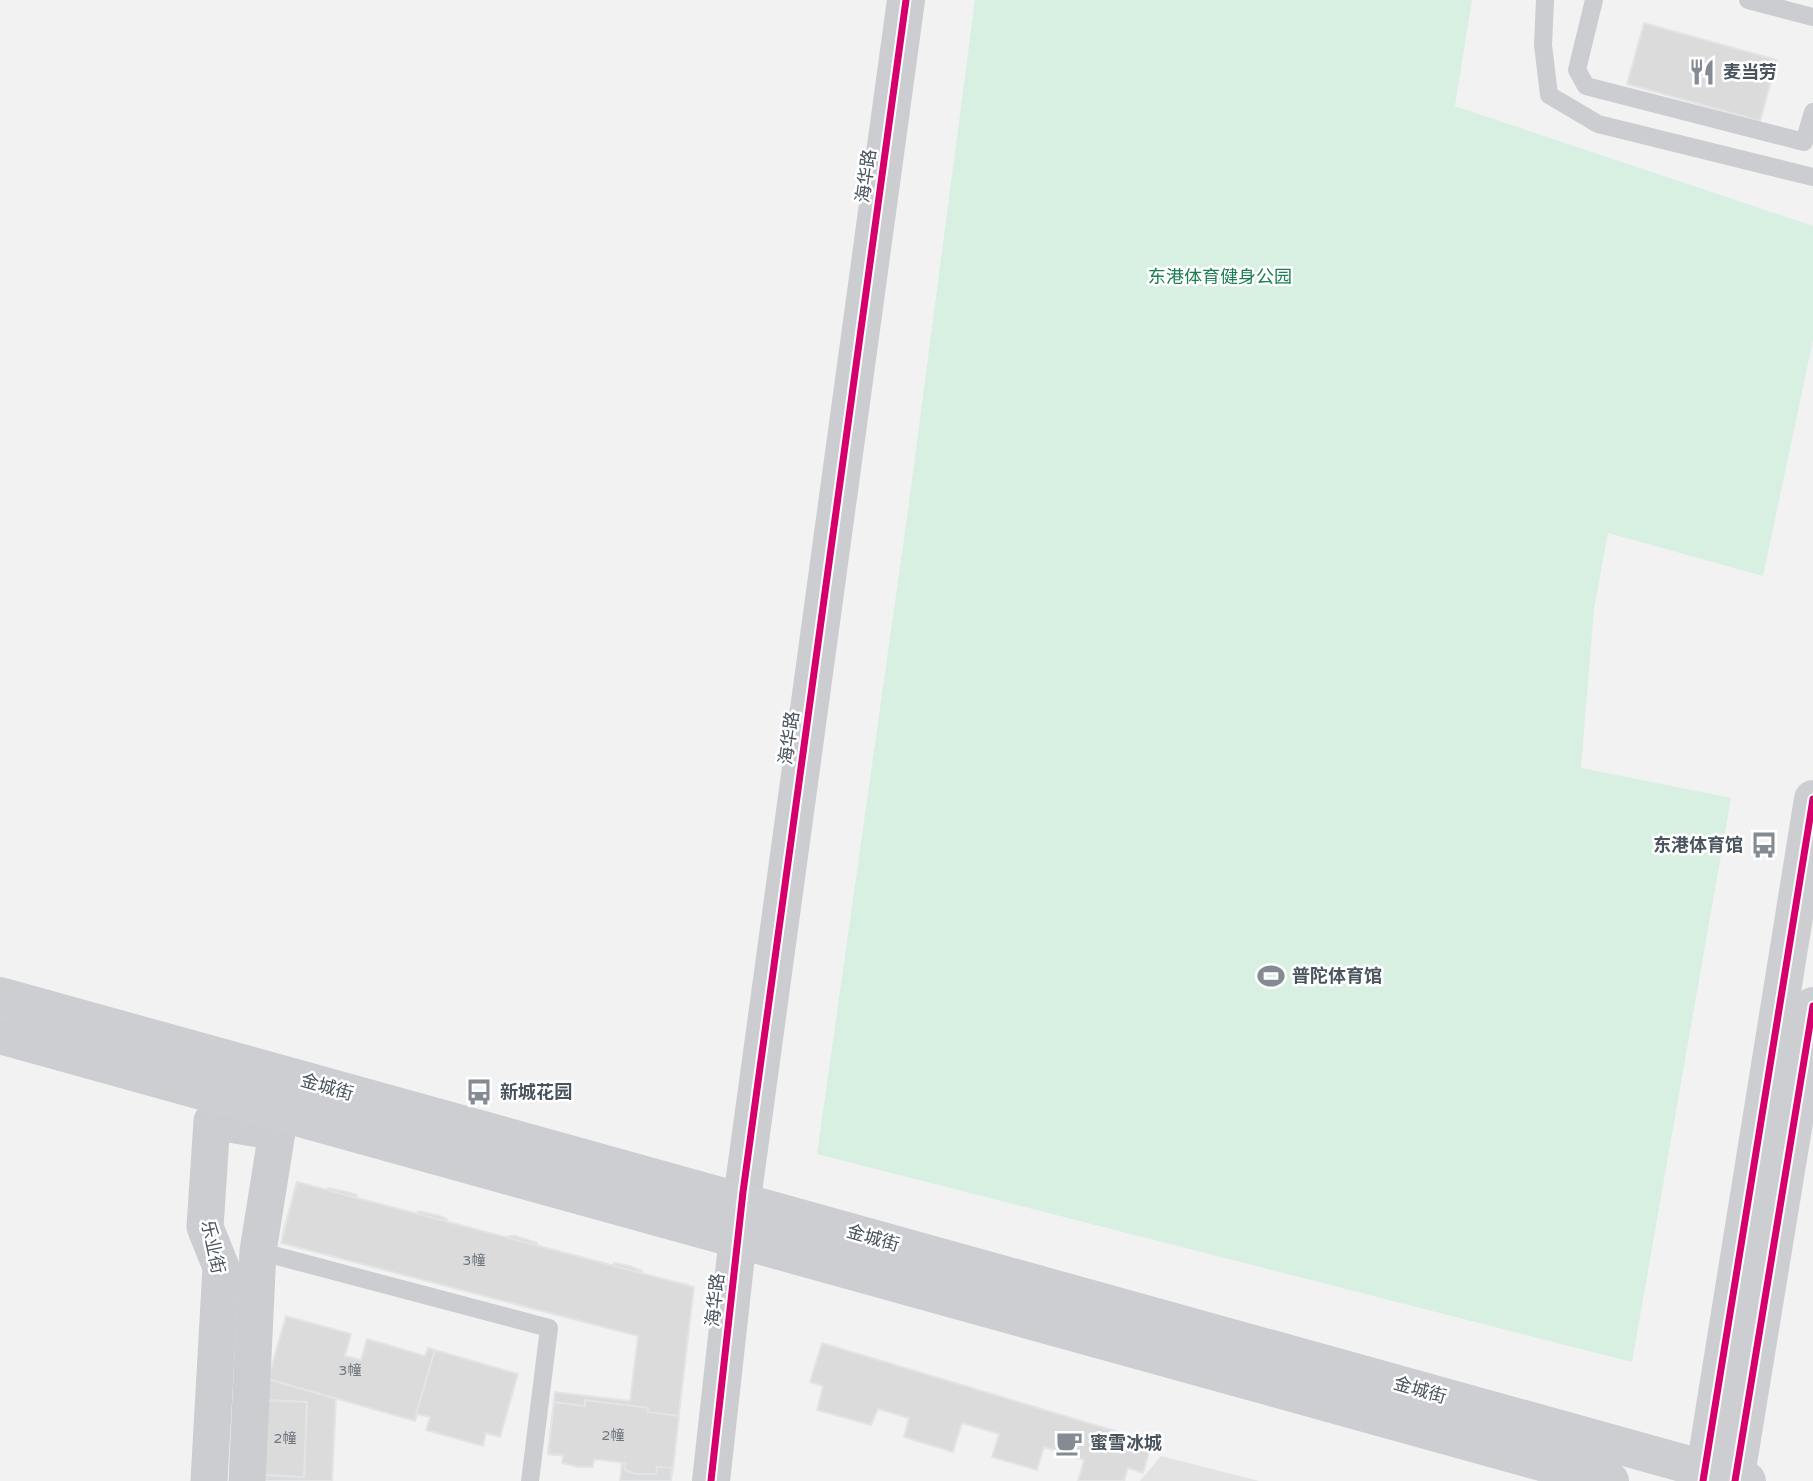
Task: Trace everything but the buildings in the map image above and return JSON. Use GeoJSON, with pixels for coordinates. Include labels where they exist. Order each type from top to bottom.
{"type":"FeatureCollection","features":[{"type":"Feature","properties":{"kind":"main road"},"geometry":{"type":"LineString","coordinates":[[1725,1478],[1813,799]]}},
{"type":"Feature","properties":{"kind":"main road","name":"金城街"},"geometry":{"type":"LineString","coordinates":[[0,996],[1725,1478]]}},
{"type":"Feature","properties":{"kind":"main road"},"geometry":{"type":"LineString","coordinates":[[1725,1478],[1813,1006]]}},
{"type":"Feature","properties":{"kind":"main road","name":"金城街"},"geometry":{"type":"LineString","coordinates":[[0,1035],[278,1122],[738,1240],[1610,1481]]}},
{"type":"Feature","properties":{"kind":"street","name":"海华路"},"geometry":{"type":"LineString","coordinates":[[711,1481],[742,1202],[906,0]]}},
{"type":"Feature","properties":{"kind":"street","name":"乐业街"},"geometry":{"type":"LineString","coordinates":[[209,1481],[221,1267],[205,1227],[212,1121],[278,1122]]}},
{"type":"Feature","properties":{"kind":"street"},"geometry":{"type":"LineString","coordinates":[[247,1481],[258,1251],[278,1122]]}},
{"type":"Feature","properties":{"kind":"lane"},"geometry":{"type":"LineString","coordinates":[[1545,0],[1543,45],[1549,95],[1598,124],[1813,177]]}},
{"type":"Feature","properties":{"kind":"lane"},"geometry":{"type":"LineString","coordinates":[[1594,0],[1577,70],[1586,86],[1804,142],[1813,112]]}},
{"type":"Feature","properties":{"kind":"lane"},"geometry":{"type":"LineString","coordinates":[[1748,0],[1813,17]]}},
{"type":"Feature","properties":{"kind":"lane"},"geometry":{"type":"LineString","coordinates":[[1811,0],[1813,9]]}},
{"type":"Feature","properties":{"kind":"lane"},"geometry":{"type":"LineString","coordinates":[[258,1251],[549,1328],[530,1481]]}},
{"type":"Feature","properties":{"kind":"shaded area"},"geometry":{"type":"Polygon","coordinates":[[[1161,1456],[1259,1481],[1140,1481],[1161,1456]]]}},
{"type":"Feature","properties":{"kind":"green space","name":"东港体育健身公园"},"geometry":{"type":"Polygon","coordinates":[[[975,0],[1472,0],[1455,106],[1813,226],[1813,340],[1763,576],[1608,533],[1594,609],[1581,768],[1731,798],[1632,1362],[817,1154],[908,510],[975,0]]]}},
{"type":"Feature","properties":{"kind":"cycle path"},"geometry":{"type":"LineString","coordinates":[[711,1481],[743,1192],[906,0]]}},
{"type":"Feature","properties":{"kind":"cycle path"},"geometry":{"type":"LineString","coordinates":[[1703,1481],[1813,799]]}},
{"type":"Feature","properties":{"kind":"cycle path"},"geometry":{"type":"LineString","coordinates":[[1735,1481],[1813,1006]]}},
{"type":"Feature","properties":{"kind":"place","name":"麦当劳"},"geometry":{"type":"Point","coordinates":[1702,72]}},
{"type":"Feature","properties":{"kind":"place","name":"东港体育馆"},"geometry":{"type":"Point","coordinates":[1764,845]}},
{"type":"Feature","properties":{"kind":"place","name":"普陀体育馆"},"geometry":{"type":"Point","coordinates":[1271,976]}},
{"type":"Feature","properties":{"kind":"place","name":"新城花园"},"geometry":{"type":"Point","coordinates":[479,1092]}},
{"type":"Feature","properties":{"kind":"place","name":"蜜雪冰城"},"geometry":{"type":"Point","coordinates":[1069,1443]}}]}
